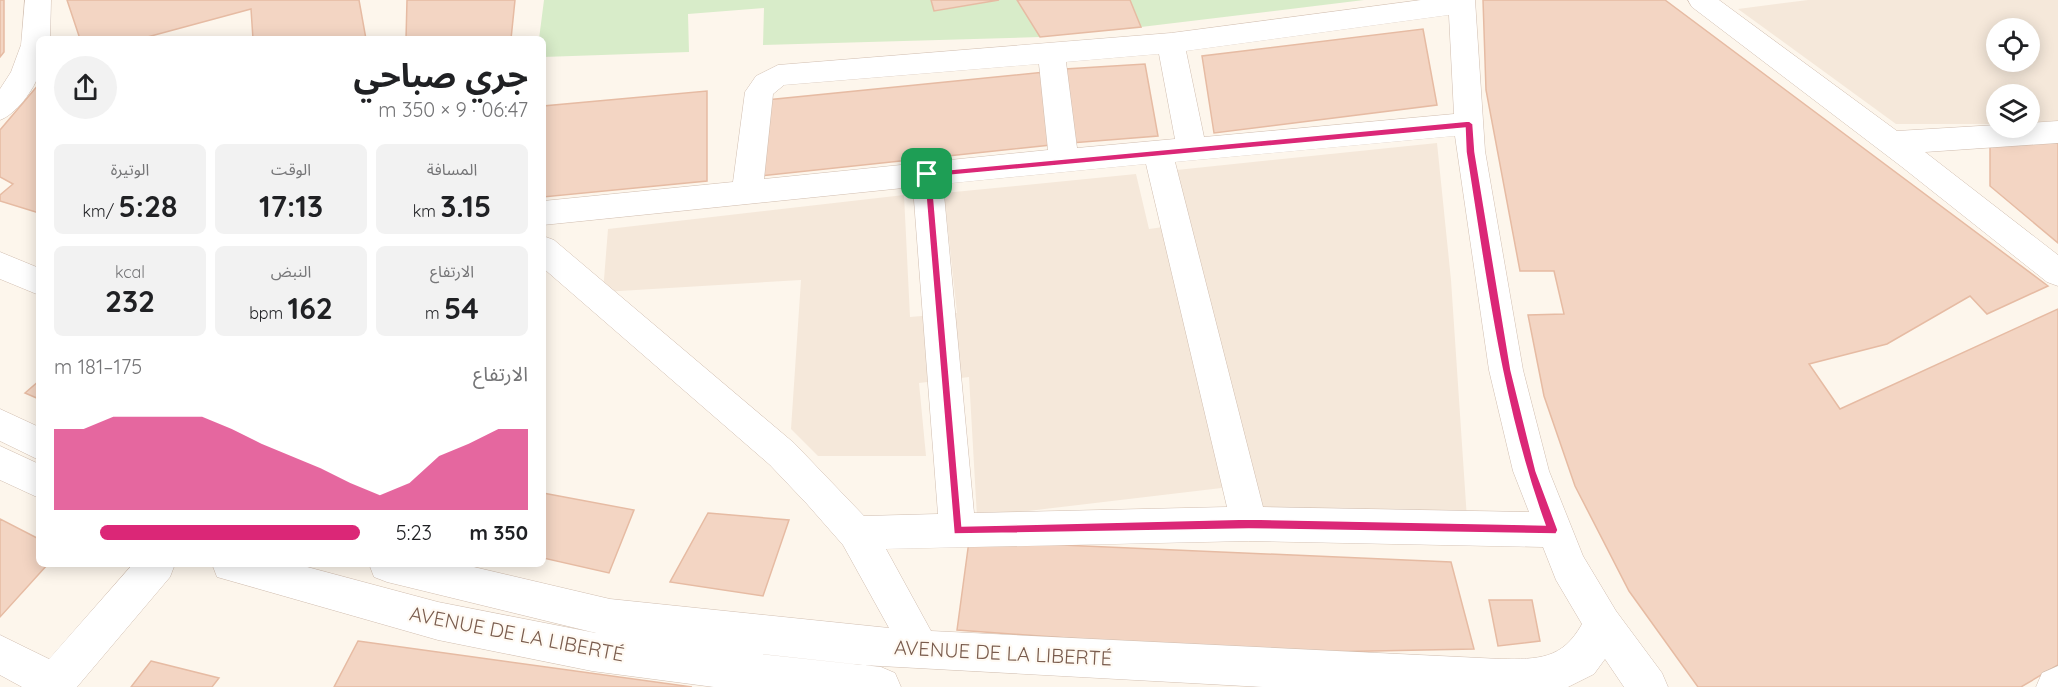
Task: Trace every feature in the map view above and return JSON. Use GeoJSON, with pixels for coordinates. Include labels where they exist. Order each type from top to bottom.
{"type":"FeatureCollection","features":[{"type":"Feature","properties":{"kind":"street"},"geometry":{"type":"LineString","coordinates":[[38,0],[40,22],[38,36]]}},
{"type":"Feature","properties":{"kind":"street"},"geometry":{"type":"LineString","coordinates":[[1701,0],[1892,143],[2058,273]]}},
{"type":"Feature","properties":{"kind":"street"},"geometry":{"type":"LineString","coordinates":[[747,192],[759,92],[766,82],[778,75],[1171,43],[1462,2],[1470,152],[1506,370],[1531,471],[1552,530],[1569,567],[1603,624],[1648,687]]}},
{"type":"Feature","properties":{"kind":"street"},"geometry":{"type":"LineString","coordinates":[[1171,43],[1192,149]]}},
{"type":"Feature","properties":{"kind":"street"},"geometry":{"type":"LineString","coordinates":[[1051,51],[1064,161]]}},
{"type":"Feature","properties":{"kind":"street"},"geometry":{"type":"LineString","coordinates":[[0,109],[35,63]]}},
{"type":"Feature","properties":{"kind":"street"},"geometry":{"type":"LineString","coordinates":[[546,213],[927,174],[1469,124]]}},
{"type":"Feature","properties":{"kind":"street"},"geometry":{"type":"LineString","coordinates":[[1892,143],[2058,132]]}},
{"type":"Feature","properties":{"kind":"street"},"geometry":{"type":"LineString","coordinates":[[1158,152],[1249,524]]}},
{"type":"Feature","properties":{"kind":"street"},"geometry":{"type":"LineString","coordinates":[[927,174],[957,531]]}},
{"type":"Feature","properties":{"kind":"street"},"geometry":{"type":"LineString","coordinates":[[546,252],[782,454],[820,492],[856,533],[889,589],[920,649]]}},
{"type":"Feature","properties":{"kind":"street"},"geometry":{"type":"LineString","coordinates":[[0,265],[36,281]]}},
{"type":"Feature","properties":{"kind":"street"},"geometry":{"type":"LineString","coordinates":[[0,424],[36,442]]}},
{"type":"Feature","properties":{"kind":"street"},"geometry":{"type":"LineString","coordinates":[[0,462],[36,480]]}},
{"type":"Feature","properties":{"kind":"street"},"geometry":{"type":"LineString","coordinates":[[856,533],[1249,524],[1552,530]]}},
{"type":"Feature","properties":{"kind":"street"},"geometry":{"type":"LineString","coordinates":[[0,654],[52,685],[154,567]]}},
{"type":"Feature","properties":{"kind":"street","name":"AVENUE DE LA LIBERTÉ"},"geometry":{"type":"LineString","coordinates":[[241,567],[438,621],[592,652],[849,685],[881,687]]}},
{"type":"Feature","properties":{"kind":"street","name":"AVENUE DE LA LIBERTÉ"},"geometry":{"type":"LineString","coordinates":[[399,567],[610,618],[862,645],[1474,680],[1546,675],[1565,670],[1581,659],[1591,647],[1603,624]]}},
{"type":"Feature","properties":{"kind":"shaded area"},"geometry":{"type":"Polygon","coordinates":[[[1808,0],[2058,0],[2058,125],[2040,124],[2040,84],[1986,84],[1986,124],[1896,124],[1738,9],[1808,0]]]}},
{"type":"Feature","properties":{"kind":"shaded area"},"geometry":{"type":"Polygon","coordinates":[[[1437,143],[1451,280],[1467,519],[1234,511],[1230,487],[977,517],[969,377],[919,383],[926,456],[818,456],[791,429],[801,280],[603,292],[608,229],[904,195],[910,317],[957,313],[944,193],[1136,174],[1149,229],[1185,224],[1167,171],[1437,143]]]}},
{"type":"Feature","properties":{"kind":"green space"},"geometry":{"type":"Polygon","coordinates":[[[544,0],[931,0],[934,11],[999,0],[1017,0],[1040,37],[763,45],[764,8],[688,14],[689,52],[546,57],[546,36],[539,36],[544,0]]]}},
{"type":"Feature","properties":{"kind":"green space"},"geometry":{"type":"Polygon","coordinates":[[[1130,0],[1364,0],[1141,27],[1130,0]]]}},
{"type":"Feature","properties":{"kind":"building"},"geometry":{"type":"Polygon","coordinates":[[[0,0],[4,0],[4,52],[0,57],[0,0]]]}},
{"type":"Feature","properties":{"kind":"building"},"geometry":{"type":"Polygon","coordinates":[[[67,0],[359,0],[365,36],[253,36],[251,9],[151,36],[79,36],[67,0]]]}},
{"type":"Feature","properties":{"kind":"building"},"geometry":{"type":"Polygon","coordinates":[[[407,0],[515,0],[511,36],[406,36],[407,0]]]}},
{"type":"Feature","properties":{"kind":"building"},"geometry":{"type":"Polygon","coordinates":[[[931,0],[999,0],[934,11],[931,0]]]}},
{"type":"Feature","properties":{"kind":"building"},"geometry":{"type":"Polygon","coordinates":[[[1017,0],[1130,0],[1141,27],[1040,37],[1017,0]]]}},
{"type":"Feature","properties":{"kind":"building"},"geometry":{"type":"Polygon","coordinates":[[[1483,0],[1665,0],[2048,286],[1987,314],[1970,296],[1887,344],[1809,364],[1840,409],[2058,309],[2058,665],[2021,687],[1698,687],[1629,591],[1575,486],[1544,396],[1528,315],[1564,314],[1554,271],[1520,271],[1486,90],[1483,0]]]}},
{"type":"Feature","properties":{"kind":"building"},"geometry":{"type":"Polygon","coordinates":[[[1423,29],[1437,105],[1214,133],[1202,56],[1423,29]]]}},
{"type":"Feature","properties":{"kind":"building"},"geometry":{"type":"Polygon","coordinates":[[[1145,64],[1158,136],[1071,143],[1065,69],[1145,64]]]}},
{"type":"Feature","properties":{"kind":"building"},"geometry":{"type":"Polygon","coordinates":[[[1045,72],[1051,145],[759,176],[766,100],[1045,72]]]}},
{"type":"Feature","properties":{"kind":"building"},"geometry":{"type":"Polygon","coordinates":[[[36,88],[36,212],[0,201],[0,195],[13,184],[0,177],[0,130],[36,88]]]}},
{"type":"Feature","properties":{"kind":"building"},"geometry":{"type":"Polygon","coordinates":[[[707,91],[707,181],[546,197],[546,106],[707,91]]]}},
{"type":"Feature","properties":{"kind":"building"},"geometry":{"type":"Polygon","coordinates":[[[2058,143],[2058,243],[1990,186],[1990,145],[2058,143]]]}},
{"type":"Feature","properties":{"kind":"building"},"geometry":{"type":"Polygon","coordinates":[[[36,384],[36,398],[25,393],[36,384]]]}},
{"type":"Feature","properties":{"kind":"building"},"geometry":{"type":"Polygon","coordinates":[[[546,494],[634,510],[609,573],[546,559],[546,494]]]}},
{"type":"Feature","properties":{"kind":"building"},"geometry":{"type":"Polygon","coordinates":[[[708,513],[789,520],[763,596],[670,582],[708,513]]]}},
{"type":"Feature","properties":{"kind":"building"},"geometry":{"type":"Polygon","coordinates":[[[0,519],[36,537],[36,567],[45,567],[0,617],[0,519]]]}},
{"type":"Feature","properties":{"kind":"building"},"geometry":{"type":"Polygon","coordinates":[[[969,541],[1451,562],[1474,649],[1272,653],[957,630],[969,541]]]}},
{"type":"Feature","properties":{"kind":"building"},"geometry":{"type":"Polygon","coordinates":[[[1489,600],[1532,600],[1540,641],[1498,646],[1489,600]]]}},
{"type":"Feature","properties":{"kind":"building"},"geometry":{"type":"Polygon","coordinates":[[[358,641],[692,687],[334,687],[358,641]]]}},
{"type":"Feature","properties":{"kind":"building"},"geometry":{"type":"Polygon","coordinates":[[[151,661],[219,678],[212,687],[131,687],[151,661]]]}},
{"type":"Feature","properties":{"kind":"route"},"geometry":{"type":"LineString","coordinates":[[1469,124],[1470,152],[1506,370],[1531,471],[1552,530],[1249,524],[957,531],[927,174],[1469,124]]}}]}
